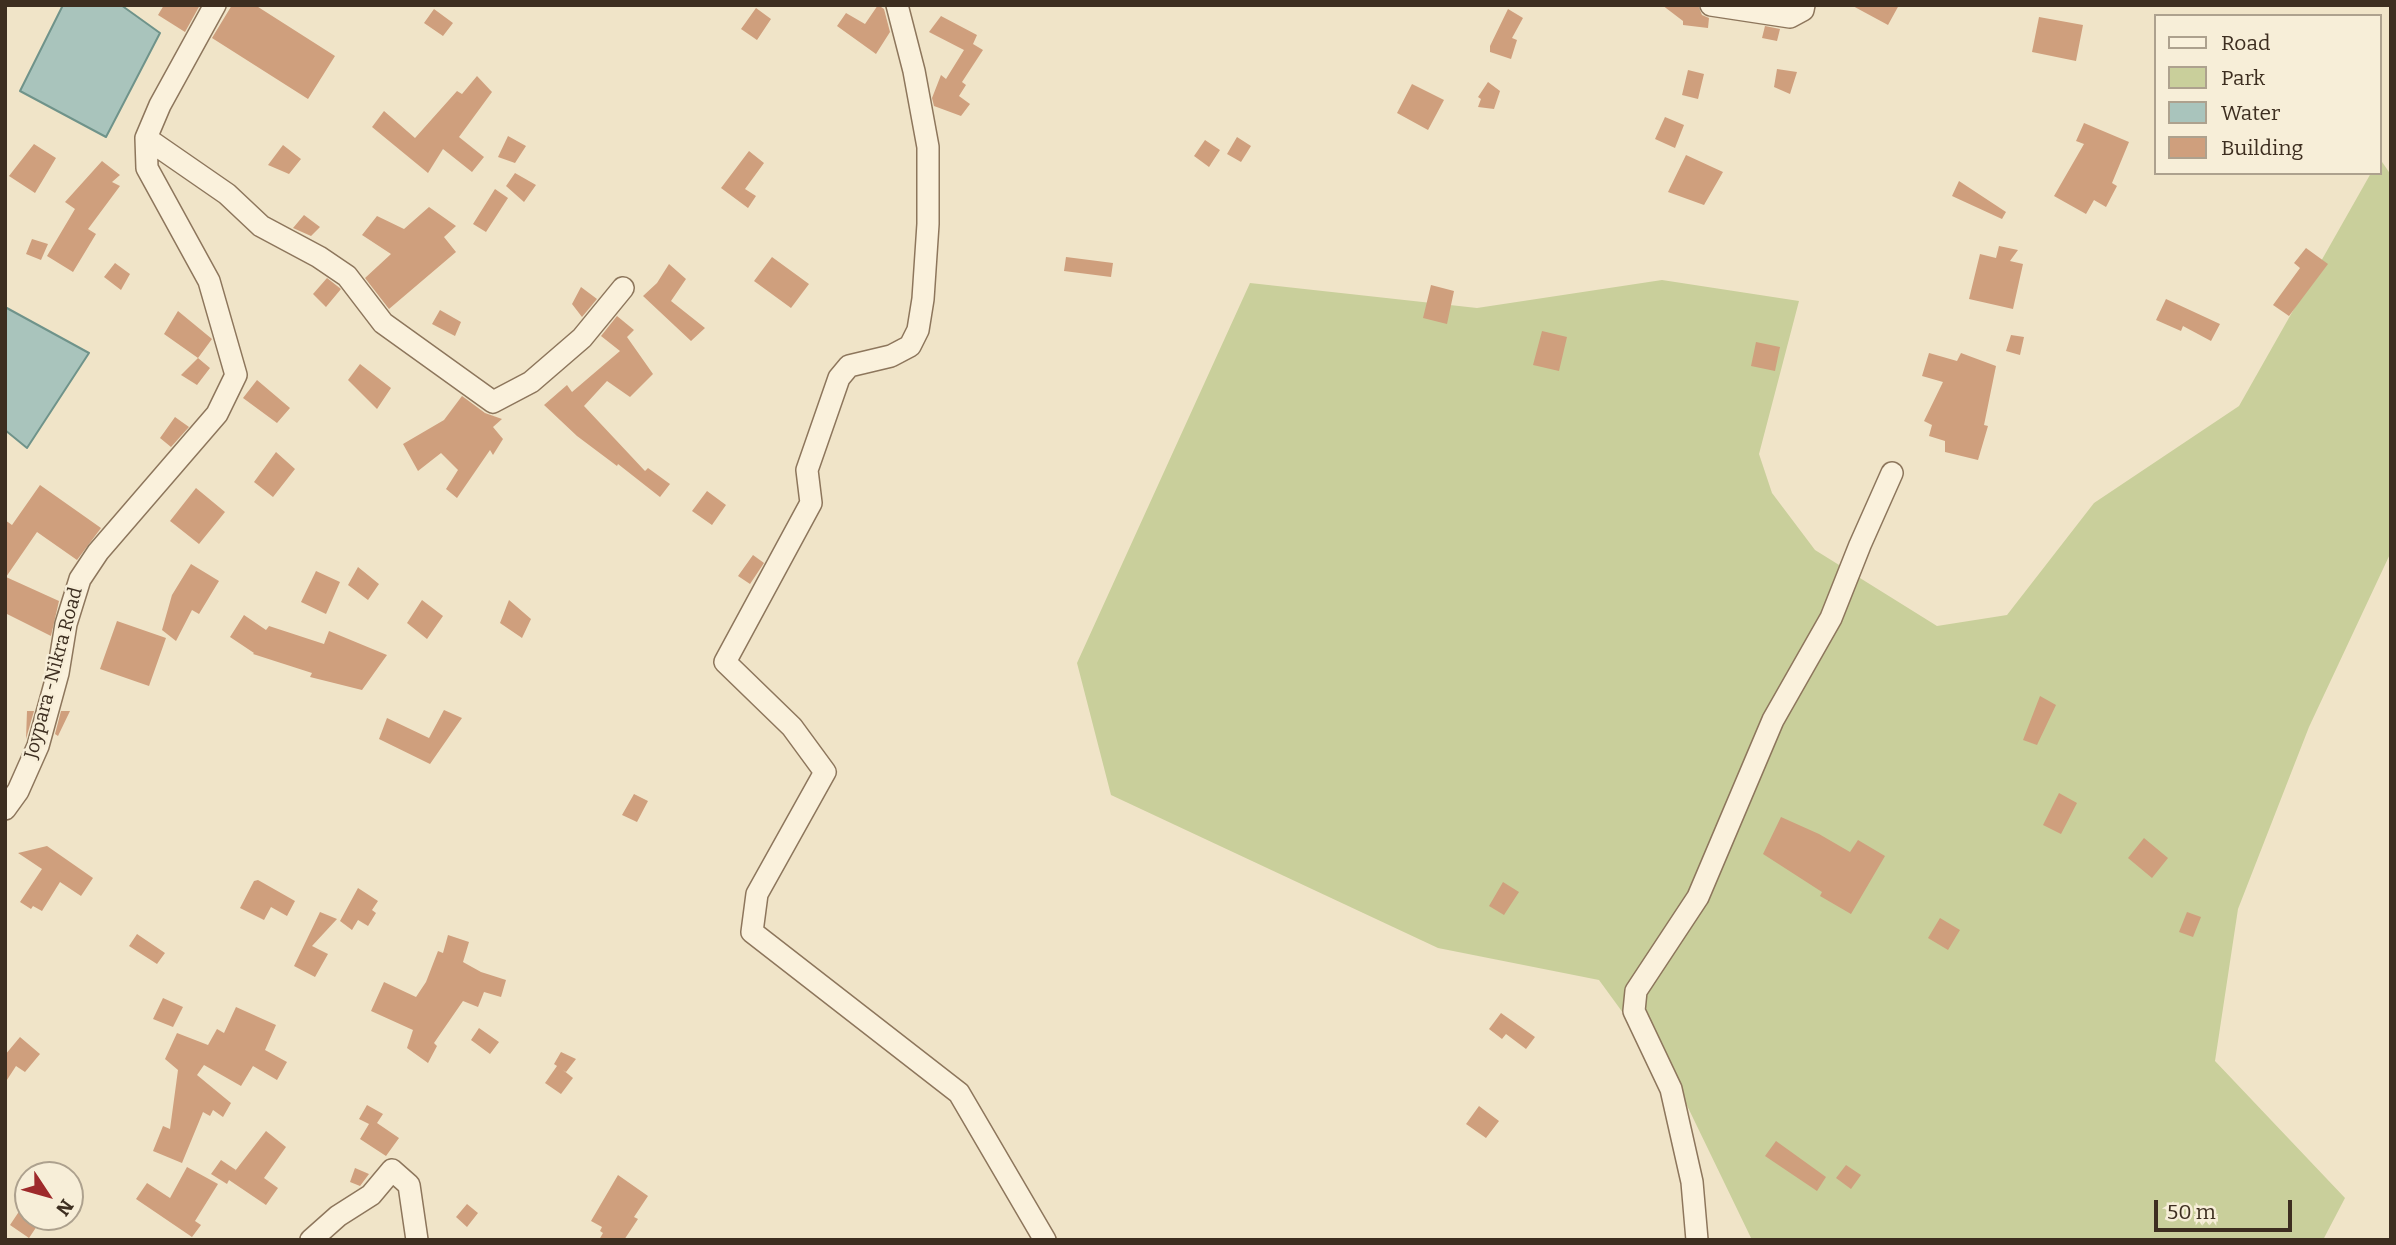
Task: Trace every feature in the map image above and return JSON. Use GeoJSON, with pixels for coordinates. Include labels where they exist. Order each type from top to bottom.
{"type":"FeatureCollection","features":[{"type":"Feature","properties":{"kind":"street"},"geometry":{"type":"LineString","coordinates":[[215,5],[160,105],[146,138],[227,194],[261,226],[319,257],[347,276],[383,323],[492,402],[531,382],[582,338],[623,288]]}},
{"type":"Feature","properties":{"kind":"street"},"geometry":{"type":"LineString","coordinates":[[897,5],[914,71],[928,148],[928,224],[923,299],[918,330],[910,346],[891,356],[849,366],[839,378],[807,470],[811,503],[724,662],[792,727],[825,772],[757,894],[752,932],[959,1093],[1045,1240]]}},
{"type":"Feature","properties":{"kind":"street"},"geometry":{"type":"LineString","coordinates":[[1711,5],[1790,17],[1803,10],[1804,5]]}},
{"type":"Feature","properties":{"kind":"street","name":"Joypara -Nikra Road"},"geometry":{"type":"LineString","coordinates":[[5,809],[18,791],[38,746],[58,673],[65,624],[80,579],[98,552],[218,414],[236,375],[209,281],[147,168],[146,138]]}},
{"type":"Feature","properties":{"kind":"street"},"geometry":{"type":"LineString","coordinates":[[1697,1240],[1692,1182],[1671,1089],[1634,1011],[1636,991],[1698,897],[1773,720],[1830,618],[1892,473]]}},
{"type":"Feature","properties":{"kind":"street"},"geometry":{"type":"LineString","coordinates":[[311,1240],[338,1216],[371,1195],[391,1170],[409,1185],[417,1240]]}},
{"type":"Feature","properties":{"kind":"green space"},"geometry":{"type":"Polygon","coordinates":[[[2382,162],[2391,175],[2391,552],[2309,727],[2238,909],[2215,1061],[2345,1198],[2323,1240],[1752,1240],[1680,1091],[1599,980],[1438,948],[1111,795],[1077,663],[1250,283],[1477,308],[1662,280],[1799,301],[1759,454],[1772,493],[1815,550],[1937,626],[2007,615],[2094,503],[2239,406],[2370,175],[2382,175],[2382,162]]]}},
{"type":"Feature","properties":{"kind":"water"},"geometry":{"type":"Polygon","coordinates":[[[63,5],[121,5],[160,33],[106,137],[20,91],[63,5]]]}},
{"type":"Feature","properties":{"kind":"water"},"geometry":{"type":"Polygon","coordinates":[[[5,307],[89,353],[27,448],[5,430],[5,307]]]}},
{"type":"Feature","properties":{"kind":"building"},"geometry":{"type":"Polygon","coordinates":[[[164,5],[200,5],[185,32],[158,15],[164,5]]]}},
{"type":"Feature","properties":{"kind":"building"},"geometry":{"type":"Polygon","coordinates":[[[232,5],[255,5],[335,56],[308,99],[212,38],[232,5]]]}},
{"type":"Feature","properties":{"kind":"building"},"geometry":{"type":"Polygon","coordinates":[[[878,5],[884,9],[890,32],[876,54],[837,26],[846,13],[865,24],[878,5]]]}},
{"type":"Feature","properties":{"kind":"building"},"geometry":{"type":"Polygon","coordinates":[[[1662,5],[1698,5],[1702,15],[1709,18],[1708,28],[1683,25],[1683,21],[1662,5]]]}},
{"type":"Feature","properties":{"kind":"building"},"geometry":{"type":"Polygon","coordinates":[[[1851,5],[1899,5],[1888,25],[1851,5]]]}},
{"type":"Feature","properties":{"kind":"building"},"geometry":{"type":"Polygon","coordinates":[[[756,8],[771,19],[757,40],[741,29],[756,8]]]}},
{"type":"Feature","properties":{"kind":"building"},"geometry":{"type":"Polygon","coordinates":[[[434,9],[453,23],[443,36],[424,23],[434,9]]]}},
{"type":"Feature","properties":{"kind":"building"},"geometry":{"type":"Polygon","coordinates":[[[1508,9],[1523,18],[1512,38],[1517,40],[1511,59],[1490,52],[1490,46],[1508,9]]]}},
{"type":"Feature","properties":{"kind":"building"},"geometry":{"type":"Polygon","coordinates":[[[941,16],[977,35],[973,44],[983,50],[962,82],[966,85],[959,96],[970,104],[961,116],[934,106],[932,98],[941,75],[946,79],[964,50],[929,32],[941,16]]]}},
{"type":"Feature","properties":{"kind":"building"},"geometry":{"type":"Polygon","coordinates":[[[2039,17],[2083,25],[2076,61],[2032,52],[2039,17]]]}},
{"type":"Feature","properties":{"kind":"building"},"geometry":{"type":"Polygon","coordinates":[[[1765,26],[1780,29],[1777,41],[1762,38],[1765,26]]]}},
{"type":"Feature","properties":{"kind":"building"},"geometry":{"type":"Polygon","coordinates":[[[1777,69],[1797,72],[1790,94],[1774,87],[1777,69]]]}},
{"type":"Feature","properties":{"kind":"building"},"geometry":{"type":"Polygon","coordinates":[[[1688,70],[1704,74],[1698,99],[1682,95],[1688,70]]]}},
{"type":"Feature","properties":{"kind":"building"},"geometry":{"type":"Polygon","coordinates":[[[477,76],[492,92],[459,137],[484,157],[472,172],[443,149],[428,173],[372,127],[384,111],[415,138],[457,91],[462,94],[477,76]]]}},
{"type":"Feature","properties":{"kind":"building"},"geometry":{"type":"Polygon","coordinates":[[[1488,82],[1500,91],[1494,109],[1478,107],[1481,99],[1478,97],[1488,82]]]}},
{"type":"Feature","properties":{"kind":"building"},"geometry":{"type":"Polygon","coordinates":[[[1412,84],[1444,100],[1428,130],[1397,113],[1412,84]]]}},
{"type":"Feature","properties":{"kind":"building"},"geometry":{"type":"Polygon","coordinates":[[[1665,117],[1684,125],[1675,148],[1655,139],[1665,117]]]}},
{"type":"Feature","properties":{"kind":"building"},"geometry":{"type":"Polygon","coordinates":[[[2084,123],[2129,142],[2112,183],[2117,186],[2106,207],[2094,200],[2086,214],[2054,196],[2084,144],[2076,141],[2084,123]]]}},
{"type":"Feature","properties":{"kind":"building"},"geometry":{"type":"Polygon","coordinates":[[[508,136],[526,146],[515,163],[498,157],[508,136]]]}},
{"type":"Feature","properties":{"kind":"building"},"geometry":{"type":"Polygon","coordinates":[[[1237,137],[1251,146],[1241,162],[1227,154],[1237,137]]]}},
{"type":"Feature","properties":{"kind":"building"},"geometry":{"type":"Polygon","coordinates":[[[1205,140],[1220,150],[1209,167],[1194,156],[1205,140]]]}},
{"type":"Feature","properties":{"kind":"building"},"geometry":{"type":"Polygon","coordinates":[[[34,144],[56,158],[35,193],[9,176],[34,144]]]}},
{"type":"Feature","properties":{"kind":"building"},"geometry":{"type":"Polygon","coordinates":[[[283,145],[301,159],[289,174],[268,165],[283,145]]]}},
{"type":"Feature","properties":{"kind":"building"},"geometry":{"type":"Polygon","coordinates":[[[749,151],[764,163],[745,189],[756,196],[748,208],[721,188],[749,151]]]}},
{"type":"Feature","properties":{"kind":"building"},"geometry":{"type":"Polygon","coordinates":[[[1686,155],[1723,172],[1704,205],[1668,192],[1686,155]]]}},
{"type":"Feature","properties":{"kind":"building"},"geometry":{"type":"Polygon","coordinates":[[[102,161],[120,175],[112,182],[120,186],[88,229],[96,234],[73,272],[47,256],[75,209],[65,202],[102,161]]]}},
{"type":"Feature","properties":{"kind":"building"},"geometry":{"type":"Polygon","coordinates":[[[515,173],[536,185],[524,202],[506,186],[515,173]]]}},
{"type":"Feature","properties":{"kind":"building"},"geometry":{"type":"Polygon","coordinates":[[[1959,181],[2006,212],[2002,219],[1952,196],[1959,181]]]}},
{"type":"Feature","properties":{"kind":"building"},"geometry":{"type":"Polygon","coordinates":[[[495,189],[508,198],[486,232],[473,224],[495,189]]]}},
{"type":"Feature","properties":{"kind":"building"},"geometry":{"type":"Polygon","coordinates":[[[429,207],[456,226],[444,237],[456,252],[389,309],[365,278],[391,254],[362,235],[377,216],[404,229],[429,207]]]}},
{"type":"Feature","properties":{"kind":"building"},"geometry":{"type":"Polygon","coordinates":[[[304,215],[320,227],[311,236],[293,228],[304,215]]]}},
{"type":"Feature","properties":{"kind":"building"},"geometry":{"type":"Polygon","coordinates":[[[32,239],[48,244],[41,260],[26,254],[32,239]]]}},
{"type":"Feature","properties":{"kind":"building"},"geometry":{"type":"Polygon","coordinates":[[[1999,246],[2018,250],[2010,261],[2023,264],[2013,309],[1969,299],[1980,254],[1996,258],[1999,246]]]}},
{"type":"Feature","properties":{"kind":"building"},"geometry":{"type":"Polygon","coordinates":[[[2306,248],[2328,264],[2289,316],[2273,305],[2300,268],[2294,263],[2306,248]]]}},
{"type":"Feature","properties":{"kind":"building"},"geometry":{"type":"Polygon","coordinates":[[[772,257],[809,284],[791,308],[754,281],[772,257]]]}},
{"type":"Feature","properties":{"kind":"building"},"geometry":{"type":"Polygon","coordinates":[[[1066,257],[1113,263],[1111,277],[1064,271],[1066,257]]]}},
{"type":"Feature","properties":{"kind":"building"},"geometry":{"type":"Polygon","coordinates":[[[115,263],[130,274],[121,290],[104,277],[115,263]]]}},
{"type":"Feature","properties":{"kind":"building"},"geometry":{"type":"Polygon","coordinates":[[[669,264],[686,279],[671,301],[705,328],[691,341],[643,296],[657,283],[669,264]]]}},
{"type":"Feature","properties":{"kind":"building"},"geometry":{"type":"Polygon","coordinates":[[[327,278],[341,289],[326,307],[313,294],[327,278]]]}},
{"type":"Feature","properties":{"kind":"building"},"geometry":{"type":"Polygon","coordinates":[[[1431,285],[1454,291],[1447,324],[1423,318],[1431,285]]]}},
{"type":"Feature","properties":{"kind":"building"},"geometry":{"type":"Polygon","coordinates":[[[581,287],[597,299],[582,317],[572,304],[581,287]]]}},
{"type":"Feature","properties":{"kind":"building"},"geometry":{"type":"Polygon","coordinates":[[[2166,299],[2220,324],[2211,341],[2183,326],[2181,331],[2156,320],[2166,299]]]}},
{"type":"Feature","properties":{"kind":"building"},"geometry":{"type":"Polygon","coordinates":[[[440,310],[461,322],[455,336],[432,324],[440,310]]]}},
{"type":"Feature","properties":{"kind":"building"},"geometry":{"type":"Polygon","coordinates":[[[178,311],[212,339],[198,358],[164,334],[178,311]]]}},
{"type":"Feature","properties":{"kind":"building"},"geometry":{"type":"Polygon","coordinates":[[[617,316],[634,330],[627,337],[653,374],[630,397],[607,381],[584,406],[645,471],[648,468],[670,484],[660,497],[577,436],[544,405],[567,385],[572,392],[620,351],[601,336],[617,316]]]}},
{"type":"Feature","properties":{"kind":"building"},"geometry":{"type":"Polygon","coordinates":[[[1542,331],[1567,337],[1559,371],[1533,365],[1542,331]]]}},
{"type":"Feature","properties":{"kind":"building"},"geometry":{"type":"Polygon","coordinates":[[[2011,335],[2024,337],[2020,355],[2006,351],[2011,335]]]}},
{"type":"Feature","properties":{"kind":"building"},"geometry":{"type":"Polygon","coordinates":[[[1756,342],[1780,347],[1775,371],[1751,366],[1756,342]]]}},
{"type":"Feature","properties":{"kind":"building"},"geometry":{"type":"Polygon","coordinates":[[[1929,353],[1957,361],[1961,353],[1996,366],[1984,425],[1988,426],[1978,460],[1945,452],[1945,441],[1929,436],[1932,425],[1924,421],[1943,382],[1922,376],[1929,353]]]}},
{"type":"Feature","properties":{"kind":"building"},"geometry":{"type":"Polygon","coordinates":[[[198,358],[210,368],[197,385],[181,375],[198,358]]]}},
{"type":"Feature","properties":{"kind":"building"},"geometry":{"type":"Polygon","coordinates":[[[360,364],[391,388],[377,409],[348,380],[360,364]]]}},
{"type":"Feature","properties":{"kind":"building"},"geometry":{"type":"Polygon","coordinates":[[[257,380],[290,408],[277,423],[243,398],[257,380]]]}},
{"type":"Feature","properties":{"kind":"building"},"geometry":{"type":"Polygon","coordinates":[[[462,396],[485,413],[502,419],[493,427],[503,439],[493,455],[490,450],[457,498],[446,489],[458,470],[441,453],[418,471],[403,444],[444,420],[462,396]]]}},
{"type":"Feature","properties":{"kind":"building"},"geometry":{"type":"Polygon","coordinates":[[[175,417],[189,427],[171,447],[160,438],[175,417]]]}},
{"type":"Feature","properties":{"kind":"building"},"geometry":{"type":"Polygon","coordinates":[[[276,452],[295,469],[273,497],[254,482],[276,452]]]}},
{"type":"Feature","properties":{"kind":"building"},"geometry":{"type":"Polygon","coordinates":[[[40,485],[101,528],[77,560],[37,532],[6,577],[59,601],[51,636],[5,613],[5,520],[12,525],[40,485]]]}},
{"type":"Feature","properties":{"kind":"building"},"geometry":{"type":"Polygon","coordinates":[[[196,488],[225,512],[199,544],[170,521],[196,488]]]}},
{"type":"Feature","properties":{"kind":"building"},"geometry":{"type":"Polygon","coordinates":[[[707,491],[726,505],[712,525],[692,511],[707,491]]]}},
{"type":"Feature","properties":{"kind":"building"},"geometry":{"type":"Polygon","coordinates":[[[753,555],[764,563],[750,584],[738,576],[753,555]]]}},
{"type":"Feature","properties":{"kind":"building"},"geometry":{"type":"Polygon","coordinates":[[[191,564],[219,581],[199,614],[192,610],[176,641],[162,630],[172,595],[191,564]]]}},
{"type":"Feature","properties":{"kind":"building"},"geometry":{"type":"Polygon","coordinates":[[[358,567],[379,584],[368,600],[348,585],[358,567]]]}},
{"type":"Feature","properties":{"kind":"building"},"geometry":{"type":"Polygon","coordinates":[[[316,571],[340,582],[326,614],[301,602],[316,571]]]}},
{"type":"Feature","properties":{"kind":"building"},"geometry":{"type":"Polygon","coordinates":[[[422,600],[443,616],[427,639],[407,623],[422,600]]]}},
{"type":"Feature","properties":{"kind":"building"},"geometry":{"type":"Polygon","coordinates":[[[509,600],[531,619],[522,638],[500,623],[509,600]]]}},
{"type":"Feature","properties":{"kind":"building"},"geometry":{"type":"Polygon","coordinates":[[[244,615],[266,630],[269,626],[324,644],[329,631],[387,655],[362,690],[310,677],[312,673],[253,654],[230,637],[244,615]]]}},
{"type":"Feature","properties":{"kind":"building"},"geometry":{"type":"Polygon","coordinates":[[[117,621],[166,638],[149,686],[100,669],[117,621]]]}},
{"type":"Feature","properties":{"kind":"building"},"geometry":{"type":"Polygon","coordinates":[[[2040,696],[2056,705],[2037,745],[2023,740],[2040,696]]]}},
{"type":"Feature","properties":{"kind":"building"},"geometry":{"type":"Polygon","coordinates":[[[444,710],[462,718],[430,764],[379,739],[387,718],[429,738],[444,710]]]}},
{"type":"Feature","properties":{"kind":"building"},"geometry":{"type":"Polygon","coordinates":[[[27,711],[34,711],[26,739],[27,711]]]}},
{"type":"Feature","properties":{"kind":"building"},"geometry":{"type":"Polygon","coordinates":[[[61,711],[70,711],[58,736],[55,734],[61,711]]]}},
{"type":"Feature","properties":{"kind":"building"},"geometry":{"type":"Polygon","coordinates":[[[2059,793],[2077,803],[2061,834],[2043,825],[2059,793]]]}},
{"type":"Feature","properties":{"kind":"building"},"geometry":{"type":"Polygon","coordinates":[[[634,794],[648,801],[637,822],[622,815],[634,794]]]}},
{"type":"Feature","properties":{"kind":"building"},"geometry":{"type":"Polygon","coordinates":[[[1781,817],[1850,852],[1858,840],[1885,856],[1851,914],[1820,896],[1822,892],[1763,854],[1781,817]]]}},
{"type":"Feature","properties":{"kind":"building"},"geometry":{"type":"Polygon","coordinates":[[[2144,838],[2168,858],[2152,878],[2128,858],[2144,838]]]}},
{"type":"Feature","properties":{"kind":"building"},"geometry":{"type":"Polygon","coordinates":[[[47,846],[93,878],[81,896],[60,882],[42,911],[33,906],[31,909],[20,902],[42,869],[18,853],[47,846]]]}},
{"type":"Feature","properties":{"kind":"building"},"geometry":{"type":"Polygon","coordinates":[[[258,880],[295,901],[287,916],[271,907],[264,920],[240,908],[254,881],[258,880]]]}},
{"type":"Feature","properties":{"kind":"building"},"geometry":{"type":"Polygon","coordinates":[[[1503,882],[1519,892],[1504,915],[1489,906],[1503,882]]]}},
{"type":"Feature","properties":{"kind":"building"},"geometry":{"type":"Polygon","coordinates":[[[358,888],[378,901],[372,910],[376,913],[368,926],[358,920],[352,930],[340,921],[358,888]]]}},
{"type":"Feature","properties":{"kind":"building"},"geometry":{"type":"Polygon","coordinates":[[[320,912],[337,919],[312,946],[328,954],[315,977],[294,966],[320,912]]]}},
{"type":"Feature","properties":{"kind":"building"},"geometry":{"type":"Polygon","coordinates":[[[2187,912],[2201,917],[2193,937],[2179,932],[2187,912]]]}},
{"type":"Feature","properties":{"kind":"building"},"geometry":{"type":"Polygon","coordinates":[[[1940,918],[1960,930],[1948,950],[1928,938],[1940,918]]]}},
{"type":"Feature","properties":{"kind":"building"},"geometry":{"type":"Polygon","coordinates":[[[137,934],[165,953],[157,964],[129,946],[137,934]]]}},
{"type":"Feature","properties":{"kind":"building"},"geometry":{"type":"Polygon","coordinates":[[[448,935],[469,942],[463,962],[481,972],[506,980],[501,997],[484,992],[478,1007],[463,1001],[434,1043],[437,1046],[428,1063],[407,1048],[413,1030],[371,1011],[384,982],[416,997],[426,982],[438,951],[443,953],[448,935]]]}},
{"type":"Feature","properties":{"kind":"building"},"geometry":{"type":"Polygon","coordinates":[[[163,998],[183,1007],[173,1027],[153,1019],[163,998]]]}},
{"type":"Feature","properties":{"kind":"building"},"geometry":{"type":"Polygon","coordinates":[[[236,1007],[276,1025],[265,1050],[287,1062],[277,1080],[253,1066],[241,1086],[204,1065],[197,1075],[231,1103],[223,1117],[213,1110],[210,1116],[203,1112],[182,1163],[153,1151],[163,1126],[170,1129],[178,1070],[165,1059],[177,1033],[208,1045],[217,1029],[224,1033],[236,1007]]]}},
{"type":"Feature","properties":{"kind":"building"},"geometry":{"type":"Polygon","coordinates":[[[1501,1013],[1535,1037],[1526,1049],[1506,1034],[1502,1039],[1489,1029],[1501,1013]]]}},
{"type":"Feature","properties":{"kind":"building"},"geometry":{"type":"Polygon","coordinates":[[[479,1028],[499,1042],[490,1054],[471,1040],[479,1028]]]}},
{"type":"Feature","properties":{"kind":"building"},"geometry":{"type":"Polygon","coordinates":[[[20,1037],[40,1054],[25,1072],[16,1066],[5,1083],[5,1055],[20,1037]]]}},
{"type":"Feature","properties":{"kind":"building"},"geometry":{"type":"Polygon","coordinates":[[[561,1052],[576,1059],[566,1072],[563,1070],[573,1078],[561,1094],[545,1083],[557,1066],[554,1064],[561,1052]]]}},
{"type":"Feature","properties":{"kind":"building"},"geometry":{"type":"Polygon","coordinates":[[[367,1105],[383,1114],[377,1123],[399,1138],[386,1156],[360,1139],[369,1124],[359,1119],[367,1105]]]}},
{"type":"Feature","properties":{"kind":"building"},"geometry":{"type":"Polygon","coordinates":[[[1479,1106],[1499,1121],[1486,1138],[1466,1124],[1479,1106]]]}},
{"type":"Feature","properties":{"kind":"building"},"geometry":{"type":"Polygon","coordinates":[[[266,1131],[286,1147],[264,1178],[278,1188],[266,1205],[229,1180],[227,1184],[211,1174],[221,1160],[236,1170],[266,1131]]]}},
{"type":"Feature","properties":{"kind":"building"},"geometry":{"type":"Polygon","coordinates":[[[1776,1141],[1826,1177],[1817,1191],[1765,1156],[1776,1141]]]}},
{"type":"Feature","properties":{"kind":"building"},"geometry":{"type":"Polygon","coordinates":[[[1846,1165],[1861,1175],[1851,1189],[1836,1178],[1846,1165]]]}},
{"type":"Feature","properties":{"kind":"building"},"geometry":{"type":"Polygon","coordinates":[[[187,1167],[218,1184],[195,1221],[201,1225],[192,1237],[136,1199],[147,1183],[170,1198],[187,1167]]]}},
{"type":"Feature","properties":{"kind":"building"},"geometry":{"type":"Polygon","coordinates":[[[355,1168],[369,1174],[360,1186],[350,1182],[355,1168]]]}},
{"type":"Feature","properties":{"kind":"building"},"geometry":{"type":"Polygon","coordinates":[[[618,1175],[648,1196],[634,1217],[638,1219],[624,1240],[599,1240],[603,1233],[600,1231],[602,1227],[591,1221],[618,1175]]]}},
{"type":"Feature","properties":{"kind":"building"},"geometry":{"type":"Polygon","coordinates":[[[467,1204],[478,1213],[467,1227],[456,1217],[467,1204]]]}},
{"type":"Feature","properties":{"kind":"building"},"geometry":{"type":"Polygon","coordinates":[[[19,1231],[34,1231],[29,1238],[19,1231]]]}}]}
